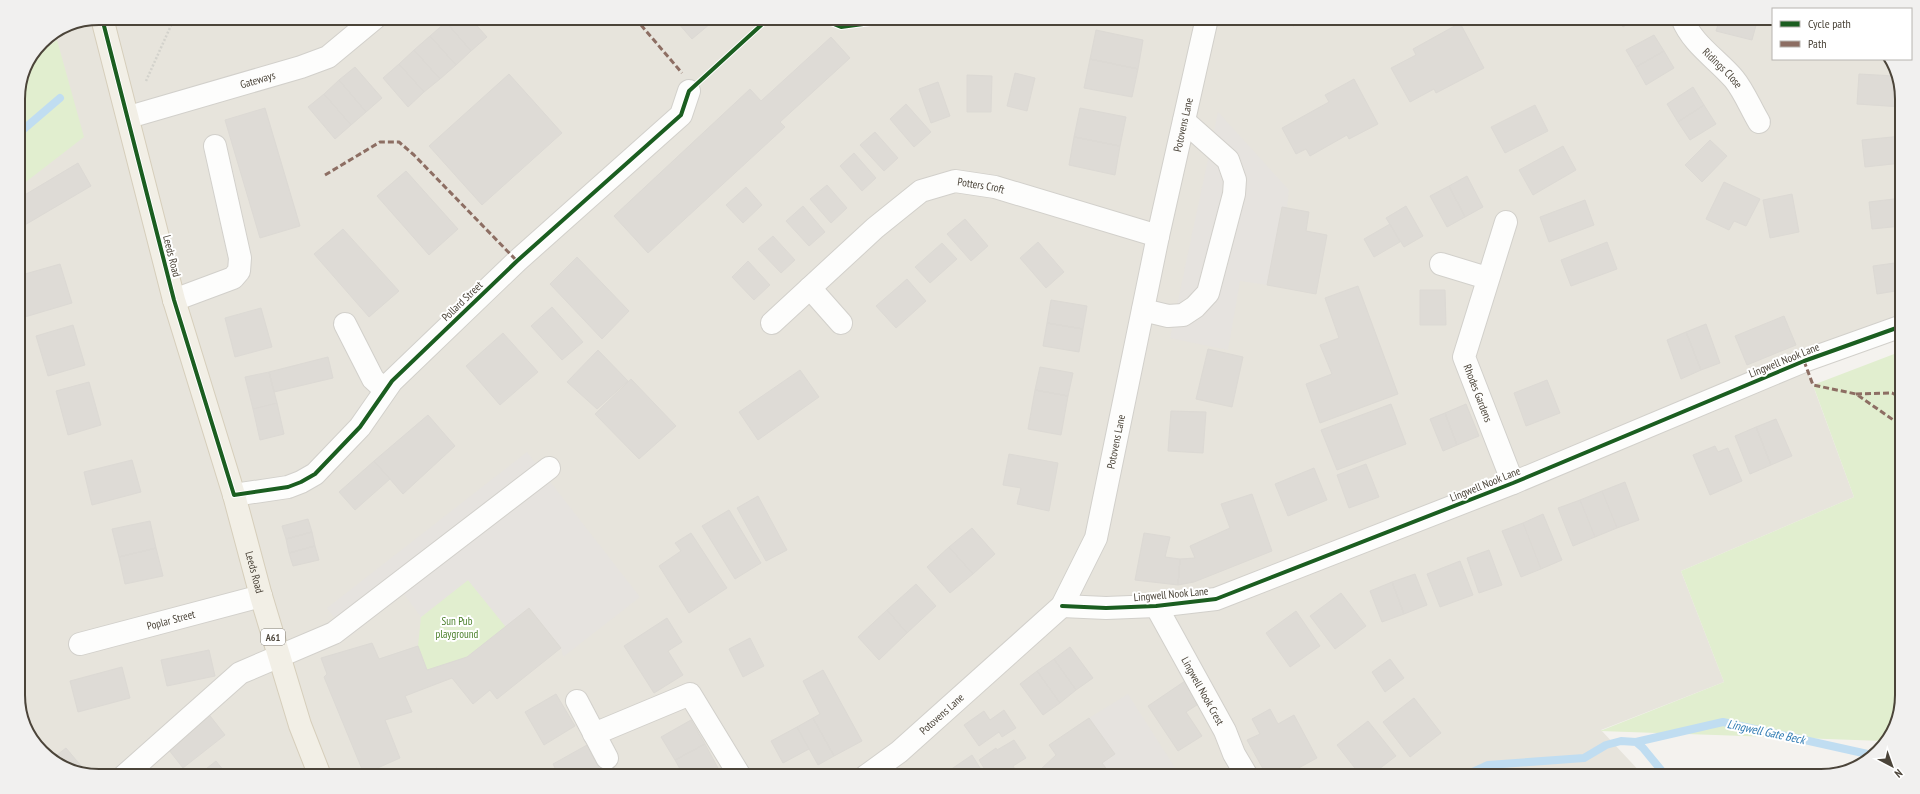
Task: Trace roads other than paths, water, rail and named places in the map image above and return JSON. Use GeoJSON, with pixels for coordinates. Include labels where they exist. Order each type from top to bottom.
{"type":"FeatureCollection","features":[{"type":"Feature","properties":{"kind":"main road","name":"Leeds Road"},"geometry":{"type":"LineString","coordinates":[[104,25],[129,117],[174,300],[234,495],[261,596],[300,726],[317,769]]}},
{"type":"Feature","properties":{"kind":"street","name":"Gateways"},"geometry":{"type":"LineString","coordinates":[[129,117],[294,69],[328,57],[366,25]]}},
{"type":"Feature","properties":{"kind":"street","name":"Potovens Lane"},"geometry":{"type":"LineString","coordinates":[[878,769],[899,752],[1062,606],[1096,538],[1158,236],[1205,25]]}},
{"type":"Feature","properties":{"kind":"street","name":"Ridings Close"},"geometry":{"type":"LineString","coordinates":[[1685,25],[1708,55],[1735,80],[1759,122]]}},
{"type":"Feature","properties":{"kind":"street","name":"Pollard Street"},"geometry":{"type":"LineString","coordinates":[[234,495],[288,487],[315,474],[360,427],[392,381],[517,262],[681,115],[689,91]]}},
{"type":"Feature","properties":{"kind":"street"},"geometry":{"type":"LineString","coordinates":[[1143,310],[1168,316],[1183,315],[1195,307],[1208,293],[1234,194],[1235,180],[1228,160],[1184,121]]}},
{"type":"Feature","properties":{"kind":"street"},"geometry":{"type":"LineString","coordinates":[[174,300],[233,278],[239,271],[240,258],[215,146]]}},
{"type":"Feature","properties":{"kind":"street","name":"Potters Croft"},"geometry":{"type":"LineString","coordinates":[[772,323],[875,228],[921,191],[955,181],[995,187],[1158,236]]}},
{"type":"Feature","properties":{"kind":"street","name":"Rhodes Gardens"},"geometry":{"type":"LineString","coordinates":[[1506,222],[1487,278],[1464,357],[1513,483]]}},
{"type":"Feature","properties":{"kind":"street"},"geometry":{"type":"LineString","coordinates":[[1441,264],[1487,278]]}},
{"type":"Feature","properties":{"kind":"street"},"geometry":{"type":"LineString","coordinates":[[810,288],[842,323]]}},
{"type":"Feature","properties":{"kind":"street"},"geometry":{"type":"LineString","coordinates":[[345,324],[373,379],[385,390]]}},
{"type":"Feature","properties":{"kind":"street","name":"Lingwell Nook Lane"},"geometry":{"type":"LineString","coordinates":[[1062,606],[1106,608],[1156,606],[1216,599],[1513,483],[1804,361],[1895,328]]}},
{"type":"Feature","properties":{"kind":"street"},"geometry":{"type":"LineString","coordinates":[[132,769],[240,673],[334,633],[549,468]]}},
{"type":"Feature","properties":{"kind":"street","name":"Poplar Street"},"geometry":{"type":"LineString","coordinates":[[80,644],[261,596]]}},
{"type":"Feature","properties":{"kind":"street","name":"Lingwell Nook Crest"},"geometry":{"type":"LineString","coordinates":[[1156,606],[1226,731],[1234,754],[1243,769]]}},
{"type":"Feature","properties":{"kind":"street"},"geometry":{"type":"LineString","coordinates":[[594,734],[690,694],[736,769]]}},
{"type":"Feature","properties":{"kind":"street"},"geometry":{"type":"LineString","coordinates":[[577,701],[607,758]]}},
{"type":"Feature","properties":{"kind":"waterway"},"geometry":{"type":"LineString","coordinates":[[25,128],[60,98]]}},
{"type":"Feature","properties":{"kind":"waterway","name":"Lingwell Gate Beck"},"geometry":{"type":"LineString","coordinates":[[1636,742],[1723,722],[1866,754]]}},
{"type":"Feature","properties":{"kind":"waterway"},"geometry":{"type":"LineString","coordinates":[[1479,769],[1488,765],[1584,758],[1606,745],[1621,741],[1636,742],[1660,769]]}},
{"type":"Feature","properties":{"kind":"park label","name":"Sun Pub playground"},"geometry":{"type":"Point","coordinates":[457,627]}}]}
